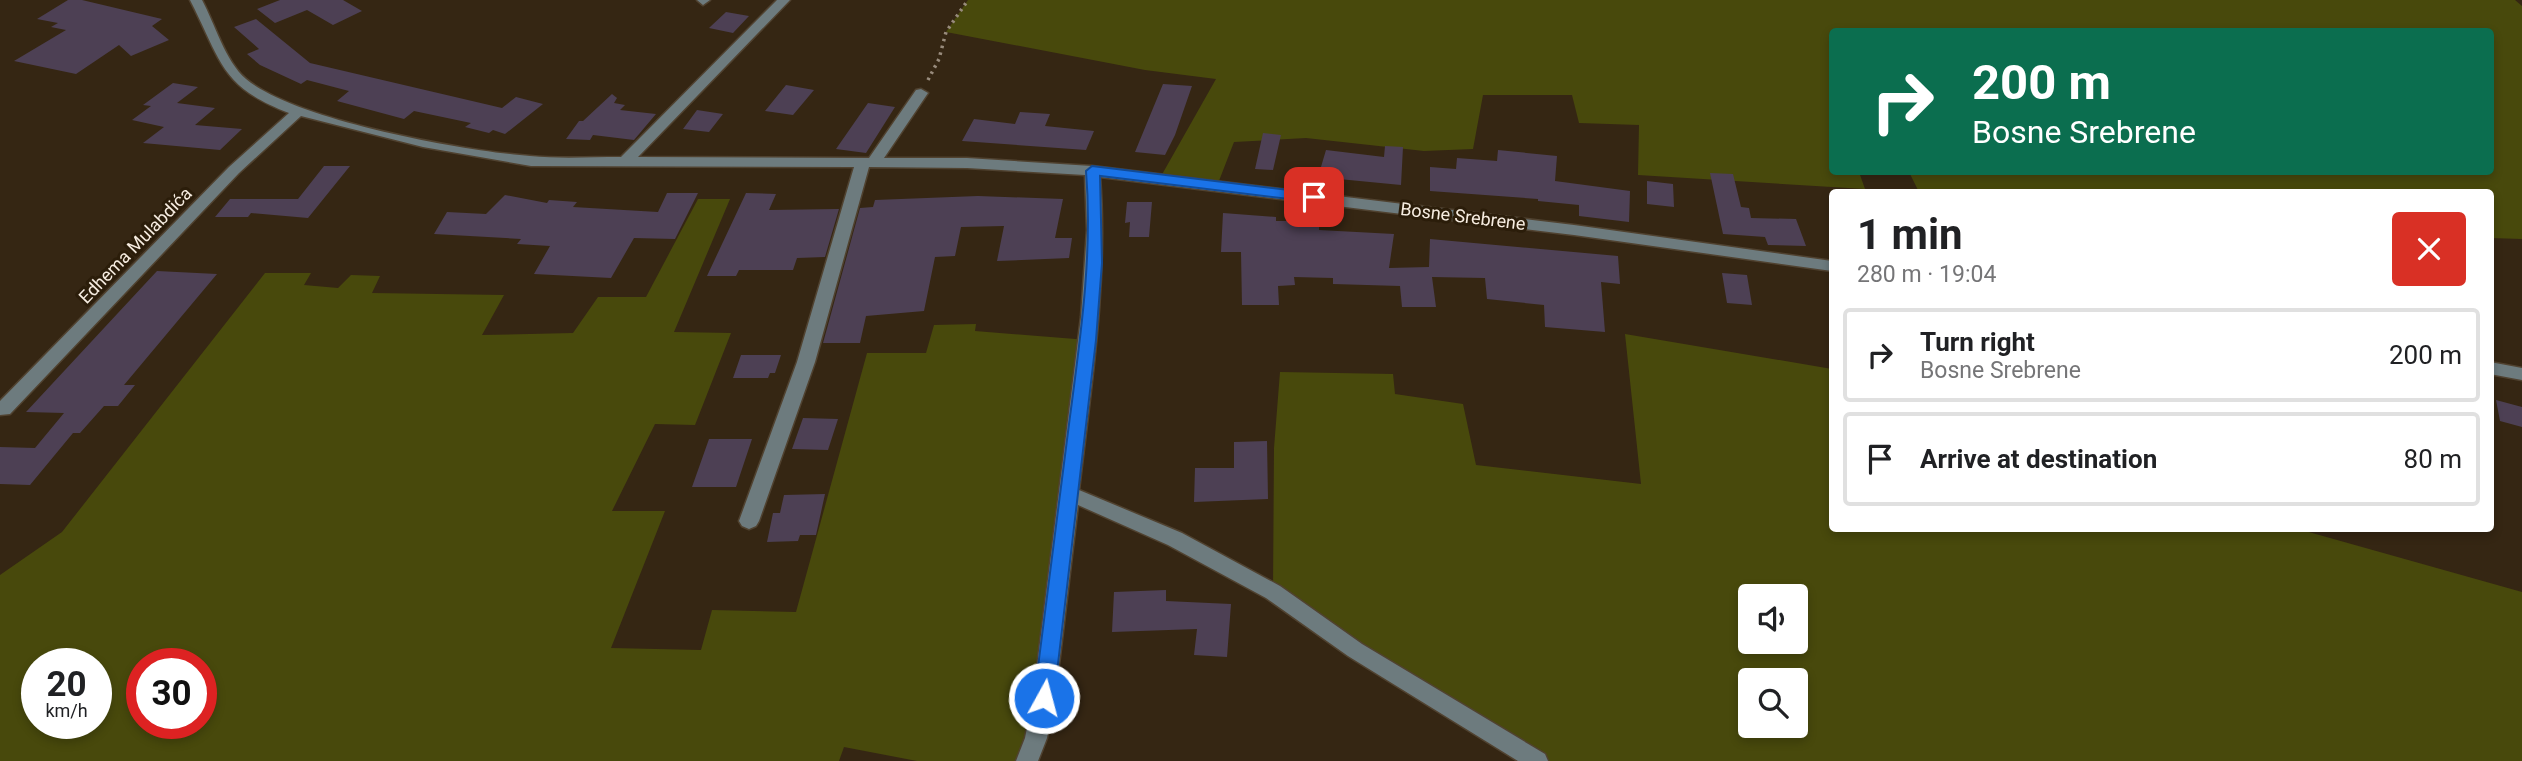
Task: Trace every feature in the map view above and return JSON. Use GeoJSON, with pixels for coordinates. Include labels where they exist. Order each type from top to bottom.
{"type":"FeatureCollection","features":[{"type":"Feature","properties":{"kind":"street","name":"Bosne Srebrene"},"geometry":{"type":"LineString","coordinates":[[196,0],[239,80],[272,102],[433,147],[478,155],[531,161],[967,163],[1092,171],[1574,230],[1829,266]]}},
{"type":"Feature","properties":{"kind":"street"},"geometry":{"type":"LineString","coordinates":[[624,162],[783,0]]}},
{"type":"Feature","properties":{"kind":"street"},"geometry":{"type":"LineString","coordinates":[[749,521],[806,362],[869,162],[921,93]]}},
{"type":"Feature","properties":{"kind":"street","name":"Edhema Mulabdića"},"geometry":{"type":"LineString","coordinates":[[1,410],[234,170],[300,110]]}},
{"type":"Feature","properties":{"kind":"street"},"geometry":{"type":"LineString","coordinates":[[1027,761],[1036,738],[1044,698],[1070,494],[1094,263],[1096,206],[1092,171]]}},
{"type":"Feature","properties":{"kind":"street"},"geometry":{"type":"LineString","coordinates":[[2494,369],[2522,374]]}},
{"type":"Feature","properties":{"kind":"street"},"geometry":{"type":"LineString","coordinates":[[1070,494],[1175,539],[1273,592],[1354,650],[1536,761]]}},
{"type":"Feature","properties":{"kind":"path"},"geometry":{"type":"LineString","coordinates":[[921,93],[939,59],[946,32],[968,0]]}},
{"type":"Feature","properties":{"kind":"shaded area"},"geometry":{"type":"Polygon","coordinates":[[[968,0],[2515,0],[2522,6],[2522,239],[2494,238],[2494,189],[1918,189],[1910,175],[2494,175],[2494,28],[1829,28],[1829,175],[1860,175],[1865,189],[1638,175],[1639,125],[1579,123],[1572,95],[1483,95],[1473,149],[1424,151],[1306,138],[1234,142],[1217,186],[1160,178],[1216,79],[1145,70],[946,32],[968,0]]]}},
{"type":"Feature","properties":{"kind":"shaded area"},"geometry":{"type":"Polygon","coordinates":[[[698,199],[730,199],[674,332],[731,333],[695,425],[655,424],[612,511],[665,511],[611,648],[701,650],[712,610],[796,612],[867,353],[926,353],[934,325],[976,324],[975,331],[1088,340],[1027,761],[917,761],[844,747],[839,761],[0,761],[0,575],[62,532],[265,273],[311,273],[304,285],[338,288],[351,275],[380,276],[372,293],[504,295],[482,335],[573,333],[598,297],[646,297],[698,199]]]}},
{"type":"Feature","properties":{"kind":"shaded area"},"geometry":{"type":"Polygon","coordinates":[[[1625,334],[1829,368],[1829,532],[2309,532],[2522,592],[2522,761],[1537,761],[1273,592],[1274,448],[1280,372],[1393,374],[1395,394],[1463,404],[1476,465],[1641,484],[1625,334]]]}},
{"type":"Feature","properties":{"kind":"building"},"geometry":{"type":"Polygon","coordinates":[[[68,0],[82,0],[162,19],[152,26],[169,40],[131,56],[119,45],[76,74],[14,61],[66,30],[51,27],[58,23],[37,19],[68,0]]]}},
{"type":"Feature","properties":{"kind":"building"},"geometry":{"type":"Polygon","coordinates":[[[280,0],[343,0],[362,11],[333,25],[307,10],[275,23],[257,9],[280,0]]]}},
{"type":"Feature","properties":{"kind":"building"},"geometry":{"type":"Polygon","coordinates":[[[726,12],[749,16],[733,33],[709,28],[726,12]]]}},
{"type":"Feature","properties":{"kind":"building"},"geometry":{"type":"Polygon","coordinates":[[[256,19],[310,63],[502,108],[516,97],[543,104],[505,134],[465,127],[471,123],[414,111],[404,119],[337,101],[349,91],[307,80],[301,84],[260,65],[247,54],[259,49],[234,27],[256,19]]]}},
{"type":"Feature","properties":{"kind":"building"},"geometry":{"type":"Polygon","coordinates":[[[173,83],[198,87],[177,103],[215,108],[195,125],[242,129],[220,150],[143,143],[164,127],[132,120],[151,106],[143,105],[173,83]]]}},
{"type":"Feature","properties":{"kind":"building"},"geometry":{"type":"Polygon","coordinates":[[[1163,84],[1192,86],[1175,135],[1165,155],[1135,152],[1163,84]]]}},
{"type":"Feature","properties":{"kind":"building"},"geometry":{"type":"Polygon","coordinates":[[[786,85],[814,90],[793,115],[765,111],[786,85]]]}},
{"type":"Feature","properties":{"kind":"building"},"geometry":{"type":"Polygon","coordinates":[[[612,94],[617,98],[614,103],[625,105],[620,110],[656,114],[634,140],[593,135],[590,140],[566,139],[579,121],[583,121],[612,94]]]}},
{"type":"Feature","properties":{"kind":"building"},"geometry":{"type":"Polygon","coordinates":[[[868,103],[895,107],[866,153],[836,149],[868,103]]]}},
{"type":"Feature","properties":{"kind":"building"},"geometry":{"type":"Polygon","coordinates":[[[697,110],[723,114],[709,132],[683,129],[697,110]]]}},
{"type":"Feature","properties":{"kind":"building"},"geometry":{"type":"Polygon","coordinates":[[[1020,112],[1050,114],[1045,126],[1094,131],[1086,150],[962,141],[974,119],[1015,124],[1020,112]]]}},
{"type":"Feature","properties":{"kind":"building"},"geometry":{"type":"Polygon","coordinates":[[[1263,133],[1281,135],[1273,170],[1255,169],[1263,133]]]}},
{"type":"Feature","properties":{"kind":"building"},"geometry":{"type":"Polygon","coordinates":[[[1385,146],[1403,147],[1401,185],[1318,177],[1326,150],[1384,157],[1385,146]]]}},
{"type":"Feature","properties":{"kind":"building"},"geometry":{"type":"Polygon","coordinates":[[[1498,150],[1557,156],[1555,181],[1630,191],[1629,222],[1579,216],[1579,205],[1538,199],[1430,191],[1430,167],[1456,169],[1457,158],[1497,161],[1498,150]]]}},
{"type":"Feature","properties":{"kind":"building"},"geometry":{"type":"Polygon","coordinates":[[[324,166],[350,166],[308,218],[251,213],[248,217],[215,217],[230,199],[298,199],[324,166]]]}},
{"type":"Feature","properties":{"kind":"building"},"geometry":{"type":"Polygon","coordinates":[[[1710,173],[1733,174],[1741,207],[1749,208],[1751,218],[1796,219],[1806,246],[1768,245],[1765,237],[1723,234],[1710,173]]]}},
{"type":"Feature","properties":{"kind":"building"},"geometry":{"type":"Polygon","coordinates":[[[1647,181],[1673,184],[1674,207],[1647,204],[1647,181]]]}},
{"type":"Feature","properties":{"kind":"building"},"geometry":{"type":"Polygon","coordinates":[[[667,193],[698,193],[675,239],[634,238],[611,278],[534,274],[550,246],[517,244],[521,239],[434,234],[447,212],[486,214],[505,195],[547,203],[549,200],[577,202],[573,207],[658,212],[667,193]]]}},
{"type":"Feature","properties":{"kind":"building"},"geometry":{"type":"Polygon","coordinates":[[[746,193],[776,194],[769,210],[839,209],[825,257],[797,258],[793,270],[739,270],[736,276],[707,276],[746,193]]]}},
{"type":"Feature","properties":{"kind":"building"},"geometry":{"type":"Polygon","coordinates":[[[978,196],[1063,199],[1055,238],[1072,238],[1069,258],[997,261],[1004,226],[961,227],[955,256],[935,257],[924,311],[866,316],[860,343],[823,343],[860,208],[873,207],[875,200],[978,196]]]}},
{"type":"Feature","properties":{"kind":"building"},"geometry":{"type":"Polygon","coordinates":[[[1127,202],[1152,202],[1149,237],[1129,237],[1130,222],[1125,223],[1127,202]]]}},
{"type":"Feature","properties":{"kind":"building"},"geometry":{"type":"Polygon","coordinates":[[[1223,213],[1276,217],[1276,221],[1319,221],[1319,230],[1394,234],[1389,268],[1429,267],[1430,239],[1618,256],[1620,284],[1601,282],[1605,332],[1545,327],[1544,305],[1487,299],[1485,278],[1432,277],[1436,307],[1402,307],[1400,286],[1333,284],[1333,278],[1294,277],[1295,285],[1278,286],[1279,305],[1242,305],[1241,252],[1221,252],[1223,213]]]}},
{"type":"Feature","properties":{"kind":"building"},"geometry":{"type":"Polygon","coordinates":[[[157,271],[217,274],[124,385],[135,385],[118,406],[104,406],[80,433],[73,433],[30,485],[0,484],[0,447],[35,448],[64,413],[26,412],[157,271]]]}},
{"type":"Feature","properties":{"kind":"building"},"geometry":{"type":"Polygon","coordinates":[[[1722,273],[1747,275],[1752,305],[1727,303],[1722,273]]]}},
{"type":"Feature","properties":{"kind":"building"},"geometry":{"type":"Polygon","coordinates":[[[741,355],[781,355],[775,373],[770,373],[768,378],[733,378],[741,355]]]}},
{"type":"Feature","properties":{"kind":"building"},"geometry":{"type":"Polygon","coordinates":[[[2496,400],[2522,407],[2522,427],[2500,421],[2496,400]]]}},
{"type":"Feature","properties":{"kind":"building"},"geometry":{"type":"Polygon","coordinates":[[[803,418],[838,419],[828,450],[792,449],[803,418]]]}},
{"type":"Feature","properties":{"kind":"building"},"geometry":{"type":"Polygon","coordinates":[[[709,439],[752,439],[736,487],[692,487],[709,439]]]}},
{"type":"Feature","properties":{"kind":"building"},"geometry":{"type":"Polygon","coordinates":[[[1267,441],[1268,499],[1194,502],[1195,468],[1234,468],[1234,442],[1267,441]]]}},
{"type":"Feature","properties":{"kind":"building"},"geometry":{"type":"Polygon","coordinates":[[[825,494],[816,535],[800,535],[798,541],[767,542],[773,513],[780,513],[784,495],[825,494]]]}},
{"type":"Feature","properties":{"kind":"building"},"geometry":{"type":"Polygon","coordinates":[[[1166,590],[1166,601],[1231,604],[1227,657],[1194,655],[1197,629],[1112,632],[1114,592],[1166,590]]]}},
{"type":"Feature","properties":{"kind":"route"},"geometry":{"type":"LineString","coordinates":[[1044,698],[1088,340],[1096,206],[1092,171],[1314,197]]}}]}
